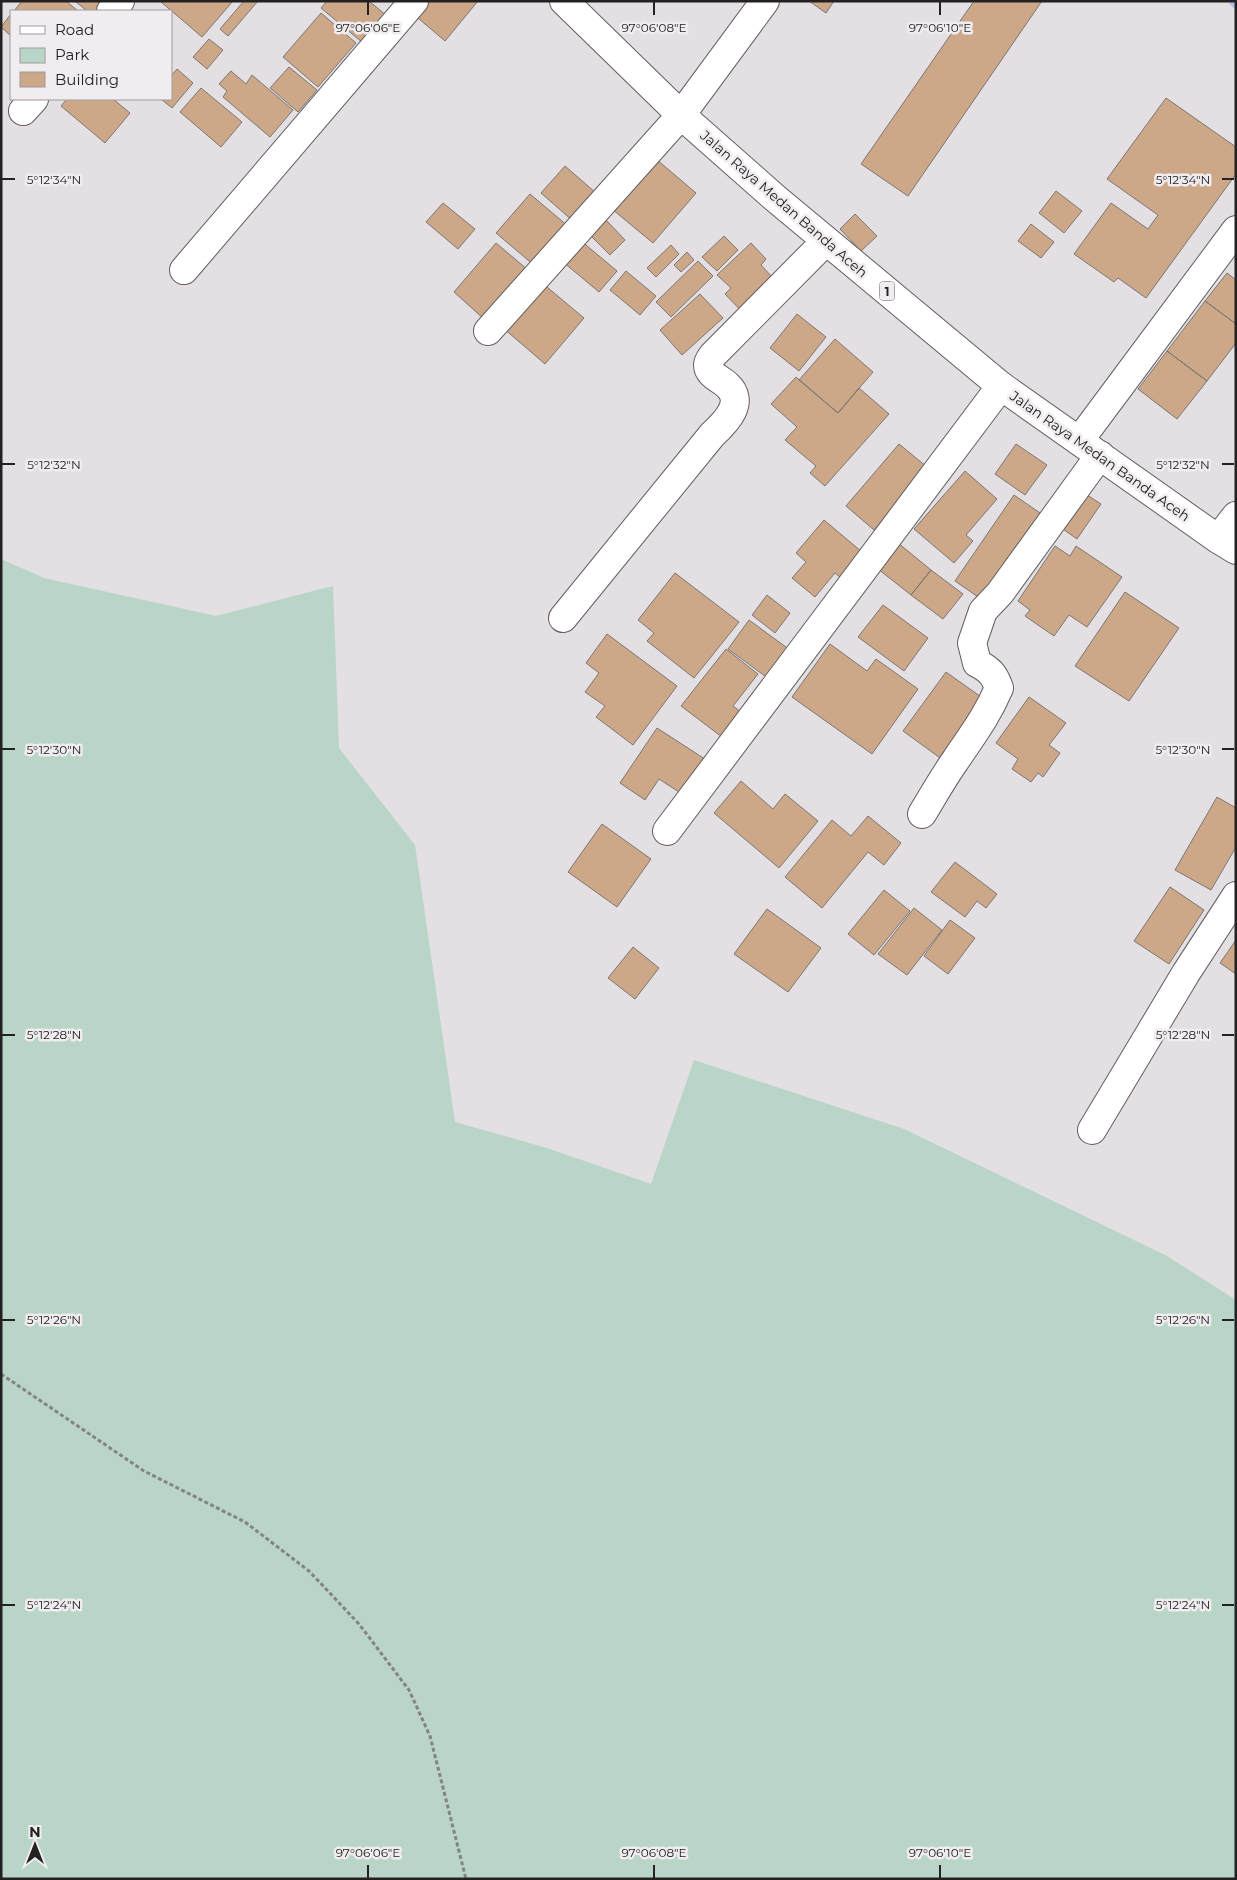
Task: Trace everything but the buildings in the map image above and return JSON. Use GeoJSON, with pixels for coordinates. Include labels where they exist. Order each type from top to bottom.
{"type":"FeatureCollection","features":[{"type":"Feature","properties":{"kind":"main road"},"geometry":{"type":"LineString","coordinates":[[184,270],[414,1]]}},
{"type":"Feature","properties":{"kind":"main road","name":"Jalan Raya Medan Banda Aceh"},"geometry":{"type":"LineString","coordinates":[[564,1],[681,115],[826,241],[1001,386],[1227,544]]}},
{"type":"Feature","properties":{"kind":"main road"},"geometry":{"type":"LineString","coordinates":[[488,332],[681,115],[765,1]]}},
{"type":"Feature","properties":{"kind":"main road"},"geometry":{"type":"LineString","coordinates":[[922,814],[954,762],[989,712],[999,688],[995,676],[990,670],[977,663],[972,643],[983,611],[1000,593],[1090,448],[1236,230]]}},
{"type":"Feature","properties":{"kind":"main road"},"geometry":{"type":"LineString","coordinates":[[562,618],[733,412],[733,395],[728,386],[714,376],[708,368],[708,363],[713,355],[826,241]]}},
{"type":"Feature","properties":{"kind":"main road"},"geometry":{"type":"LineString","coordinates":[[667,831],[1001,386]]}},
{"type":"Feature","properties":{"kind":"main road"},"geometry":{"type":"LineString","coordinates":[[1227,544],[1236,516]]}},
{"type":"Feature","properties":{"kind":"main road"},"geometry":{"type":"LineString","coordinates":[[1092,1130],[1186,973],[1236,896]]}},
{"type":"Feature","properties":{"kind":"path"},"geometry":{"type":"LineString","coordinates":[[1,1374],[144,1470],[245,1522],[310,1571],[359,1624],[409,1690],[430,1736],[466,1879]]}},
{"type":"Feature","properties":{"kind":"green space"},"geometry":{"type":"Polygon","coordinates":[[[1,559],[44,578],[216,616],[333,586],[339,748],[415,845],[455,1122],[547,1148],[651,1184],[694,1060],[904,1129],[1167,1256],[1236,1300],[1236,1879],[1,1879],[1,559]]]}},
{"type":"Feature","properties":{"kind":"waterway"},"geometry":{"type":"LineString","coordinates":[[1233,1],[1236,4]]}}]}
